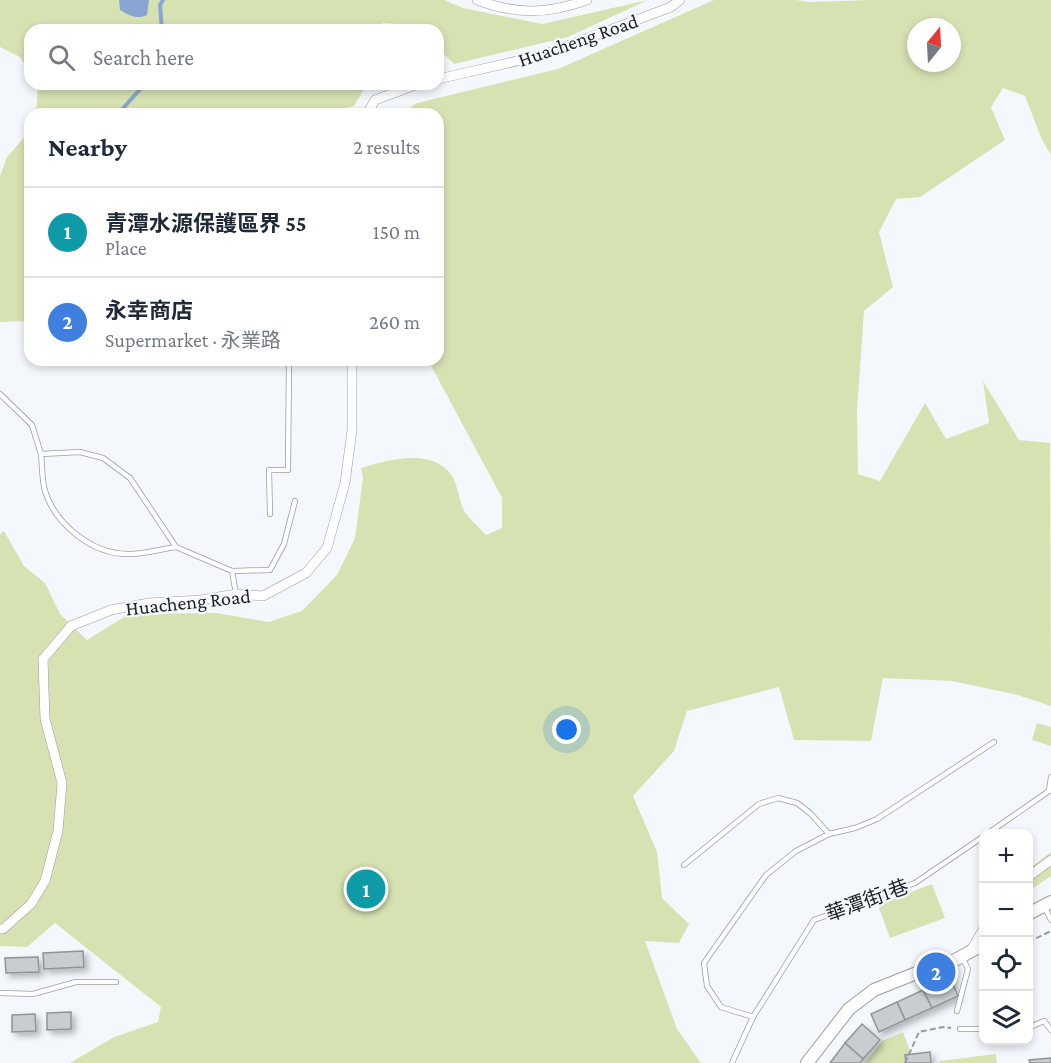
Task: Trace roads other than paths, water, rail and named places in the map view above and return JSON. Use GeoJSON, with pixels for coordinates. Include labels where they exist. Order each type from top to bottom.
{"type":"FeatureCollection","features":[{"type":"Feature","properties":{"kind":"street"},"geometry":{"type":"LineString","coordinates":[[477,0],[528,13],[564,9],[587,0]]}},
{"type":"Feature","properties":{"kind":"street","name":"Huacheng Road"},"geometry":{"type":"LineString","coordinates":[[444,78],[543,55],[671,7],[680,0]]}},
{"type":"Feature","properties":{"kind":"street"},"geometry":{"type":"LineString","coordinates":[[370,108],[375,100],[402,90]]}},
{"type":"Feature","properties":{"kind":"street","name":"Huacheng Road"},"geometry":{"type":"LineString","coordinates":[[0,929],[3,929],[31,904],[45,880],[58,831],[62,783],[45,719],[43,659],[71,626],[111,610],[148,603],[201,600],[236,594],[263,596],[306,573],[327,548],[345,483],[352,430],[352,366]]}},
{"type":"Feature","properties":{"kind":"street"},"geometry":{"type":"LineString","coordinates":[[1033,874],[1051,860]]}},
{"type":"Feature","properties":{"kind":"street"},"geometry":{"type":"LineString","coordinates":[[1033,913],[1047,904]]}},
{"type":"Feature","properties":{"kind":"street"},"geometry":{"type":"LineString","coordinates":[[966,955],[979,936]]}},
{"type":"Feature","properties":{"kind":"street"},"geometry":{"type":"LineString","coordinates":[[807,1063],[849,1009],[874,990],[891,982],[948,964],[979,947]]}},
{"type":"Feature","properties":{"kind":"lane"},"geometry":{"type":"LineString","coordinates":[[270,514],[269,470],[288,470],[289,366]]}},
{"type":"Feature","properties":{"kind":"lane"},"geometry":{"type":"LineString","coordinates":[[0,394],[32,425],[42,454],[44,487],[59,517],[76,535],[101,549],[129,554],[176,547],[232,571],[270,570],[284,544],[295,501]]}},
{"type":"Feature","properties":{"kind":"lane"},"geometry":{"type":"LineString","coordinates":[[42,454],[80,452],[103,458],[130,478],[176,547]]}},
{"type":"Feature","properties":{"kind":"lane"},"geometry":{"type":"LineString","coordinates":[[232,571],[236,594]]}},
{"type":"Feature","properties":{"kind":"lane"},"geometry":{"type":"LineString","coordinates":[[753,1017],[722,1007],[707,986],[704,963],[766,875],[796,851],[830,834],[855,828],[877,819],[994,742]]}},
{"type":"Feature","properties":{"kind":"lane","name":"華潭街1巷"},"geometry":{"type":"LineString","coordinates":[[994,829],[1050,791],[1051,777]]}},
{"type":"Feature","properties":{"kind":"lane"},"geometry":{"type":"LineString","coordinates":[[684,865],[759,804],[778,798],[797,803],[830,834]]}},
{"type":"Feature","properties":{"kind":"lane","name":"華潭街1巷"},"geometry":{"type":"LineString","coordinates":[[732,1063],[753,1017],[814,920],[915,883],[979,839]]}},
{"type":"Feature","properties":{"kind":"lane"},"geometry":{"type":"LineString","coordinates":[[1047,904],[1051,920]]}},
{"type":"Feature","properties":{"kind":"lane"},"geometry":{"type":"LineString","coordinates":[[957,1011],[968,969],[966,955]]}},
{"type":"Feature","properties":{"kind":"lane"},"geometry":{"type":"LineString","coordinates":[[0,993],[33,994],[76,982],[116,982]]}},
{"type":"Feature","properties":{"kind":"lane"},"geometry":{"type":"LineString","coordinates":[[1033,1026],[1044,1021],[1051,1029]]}},
{"type":"Feature","properties":{"kind":"lane"},"geometry":{"type":"LineString","coordinates":[[960,1029],[979,1029]]}},
{"type":"Feature","properties":{"kind":"water"},"geometry":{"type":"Polygon","coordinates":[[[119,0],[149,0],[147,15],[136,17],[126,14],[120,10],[119,0]]]}},
{"type":"Feature","properties":{"kind":"waterway"},"geometry":{"type":"LineString","coordinates":[[162,24],[160,5],[163,0]]}},
{"type":"Feature","properties":{"kind":"waterway"},"geometry":{"type":"LineString","coordinates":[[123,108],[139,90]]}},
{"type":"Feature","properties":{"kind":"place","name":"青潭水源保護區界 55"},"geometry":{"type":"Point","coordinates":[366,889]}},
{"type":"Feature","properties":{"kind":"place","name":"永幸商店"},"geometry":{"type":"Point","coordinates":[936,972]}}]}
